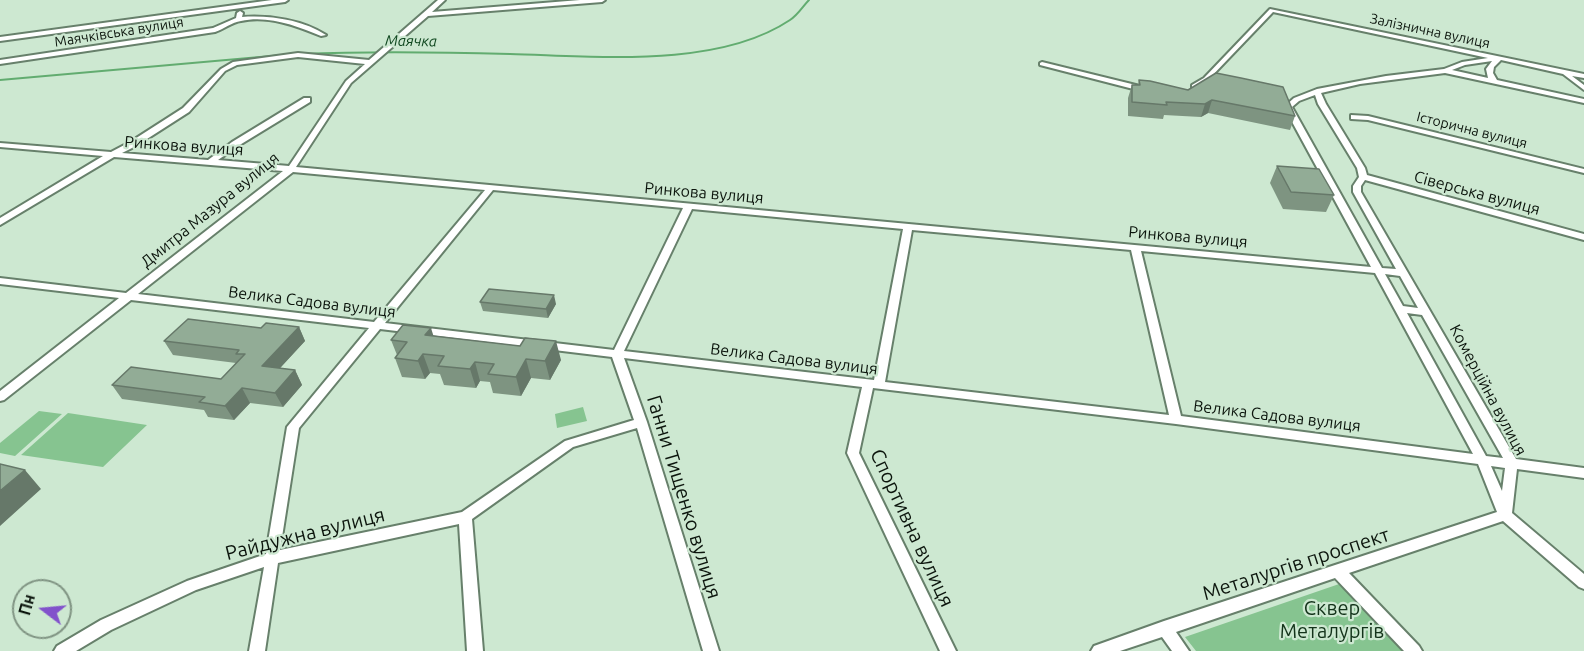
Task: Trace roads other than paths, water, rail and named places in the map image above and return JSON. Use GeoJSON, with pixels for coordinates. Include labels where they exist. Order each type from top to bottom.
{"type":"FeatureCollection","features":[{"type":"Feature","properties":{"kind":"street"},"geometry":{"type":"LineString","coordinates":[[0,39],[285,0]]}},
{"type":"Feature","properties":{"kind":"street","name":"Дмитра Мазура вулиця"},"geometry":{"type":"LineString","coordinates":[[0,396],[291,170],[348,82],[442,0]]}},
{"type":"Feature","properties":{"kind":"street"},"geometry":{"type":"LineString","coordinates":[[425,14],[602,0]]}},
{"type":"Feature","properties":{"kind":"street"},"geometry":{"type":"LineString","coordinates":[[241,7],[238,19],[258,17],[281,20],[323,35]]}},
{"type":"Feature","properties":{"kind":"street","name":"Залізнична вулиця"},"geometry":{"type":"LineString","coordinates":[[1206,79],[1272,10],[1584,76]]}},
{"type":"Feature","properties":{"kind":"street","name":"Маячківська вулиця"},"geometry":{"type":"LineString","coordinates":[[0,62],[215,30],[238,19]]}},
{"type":"Feature","properties":{"kind":"street"},"geometry":{"type":"LineString","coordinates":[[0,222],[186,110],[223,70],[235,63],[298,55],[371,61]]}},
{"type":"Feature","properties":{"kind":"street"},"geometry":{"type":"LineString","coordinates":[[1500,58],[1464,63],[1445,71],[1317,91],[1293,100],[1288,107],[1290,116],[1482,459],[1505,515],[1584,583]]}},
{"type":"Feature","properties":{"kind":"street"},"geometry":{"type":"LineString","coordinates":[[1496,82],[1490,76],[1489,68],[1490,64],[1500,58]]}},
{"type":"Feature","properties":{"kind":"street"},"geometry":{"type":"LineString","coordinates":[[1042,63],[1156,93]]}},
{"type":"Feature","properties":{"kind":"street"},"geometry":{"type":"LineString","coordinates":[[1445,71],[1584,101]]}},
{"type":"Feature","properties":{"kind":"street"},"geometry":{"type":"LineString","coordinates":[[1561,71],[1584,88]]}},
{"type":"Feature","properties":{"kind":"street"},"geometry":{"type":"LineString","coordinates":[[1188,92],[1206,79],[1216,82]]}},
{"type":"Feature","properties":{"kind":"street","name":"Комерційна вулиця"},"geometry":{"type":"LineString","coordinates":[[1317,91],[1322,105],[1361,168],[1364,177],[1357,186],[1357,192],[1512,463],[1505,515]]}},
{"type":"Feature","properties":{"kind":"street"},"geometry":{"type":"LineString","coordinates":[[1282,98],[1293,100]]}},
{"type":"Feature","properties":{"kind":"street"},"geometry":{"type":"LineString","coordinates":[[208,163],[307,100]]}},
{"type":"Feature","properties":{"kind":"street","name":"Історична вулиця"},"geometry":{"type":"LineString","coordinates":[[1354,117],[1368,118],[1584,171]]}},
{"type":"Feature","properties":{"kind":"street","name":"Ринкова вулиця"},"geometry":{"type":"LineString","coordinates":[[0,145],[689,206],[1404,273]]}},
{"type":"Feature","properties":{"kind":"street","name":"Сіверська вулиця"},"geometry":{"type":"LineString","coordinates":[[1364,177],[1584,237]]}},
{"type":"Feature","properties":{"kind":"street"},"geometry":{"type":"LineString","coordinates":[[257,651],[293,427],[491,188]]}},
{"type":"Feature","properties":{"kind":"street"},"geometry":{"type":"LineString","coordinates":[[617,355],[689,206]]}},
{"type":"Feature","properties":{"kind":"street","name":"Спортивна вулиця"},"geometry":{"type":"LineString","coordinates":[[908,227],[874,385],[853,453],[948,651]]}},
{"type":"Feature","properties":{"kind":"street"},"geometry":{"type":"LineString","coordinates":[[1135,248],[1176,420]]}},
{"type":"Feature","properties":{"kind":"street","name":"Велика Садова вулиця"},"geometry":{"type":"LineString","coordinates":[[0,281],[1176,420],[1584,473]]}},
{"type":"Feature","properties":{"kind":"street"},"geometry":{"type":"LineString","coordinates":[[1398,309],[1426,312]]}},
{"type":"Feature","properties":{"kind":"street","name":"Ганни Тищенко вулиця"},"geometry":{"type":"LineString","coordinates":[[617,355],[641,422],[711,651]]}},
{"type":"Feature","properties":{"kind":"street"},"geometry":{"type":"LineString","coordinates":[[475,651],[465,517],[569,444],[641,422]]}},
{"type":"Feature","properties":{"kind":"street","name":"Металургів проспект"},"geometry":{"type":"LineString","coordinates":[[1099,651],[1505,515]]}},
{"type":"Feature","properties":{"kind":"street","name":"Райдужна вулиця"},"geometry":{"type":"LineString","coordinates":[[62,651],[106,625],[192,585],[272,558],[465,517]]}},
{"type":"Feature","properties":{"kind":"street"},"geometry":{"type":"LineString","coordinates":[[1338,571],[1414,651]]}},
{"type":"Feature","properties":{"kind":"street"},"geometry":{"type":"LineString","coordinates":[[1164,628],[1181,651]]}},
{"type":"Feature","properties":{"kind":"waterway","name":"Маячка"},"geometry":{"type":"LineString","coordinates":[[301,54],[432,52],[616,57],[691,53],[727,46],[760,36],[793,18],[809,0]]}},
{"type":"Feature","properties":{"kind":"waterway","name":"Маячка"},"geometry":{"type":"LineString","coordinates":[[0,80],[294,54]]}},
{"type":"Feature","properties":{"kind":"park label","name":"Сквер Металургів"},"geometry":{"type":"Point","coordinates":[1332,620]}}]}
